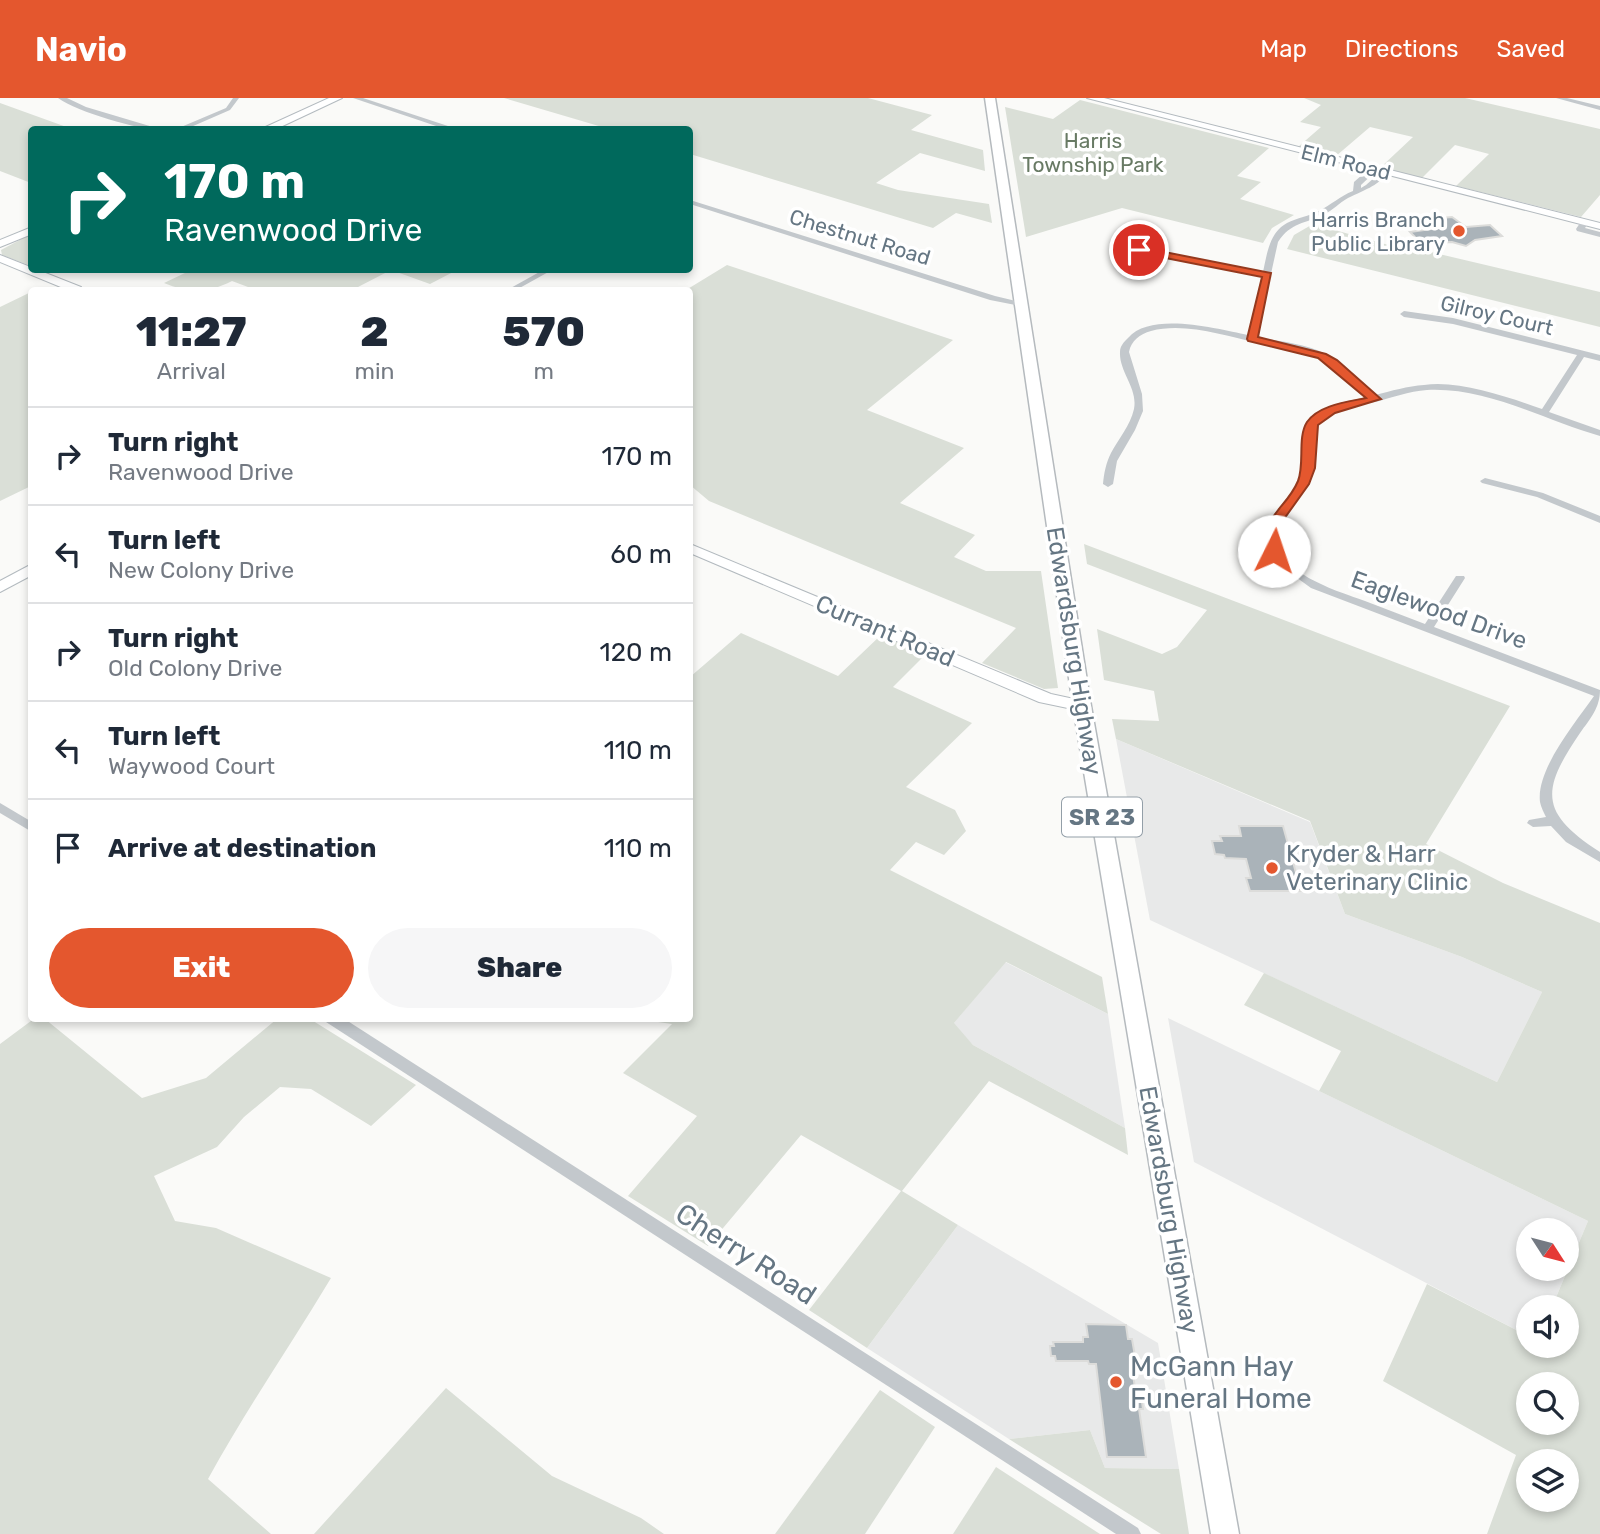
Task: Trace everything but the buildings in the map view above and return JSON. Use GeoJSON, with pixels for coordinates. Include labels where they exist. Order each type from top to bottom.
{"type":"FeatureCollection","features":[{"type":"Feature","properties":{"kind":"main road","name":"Edwardsburg Highway"},"geometry":{"type":"LineString","coordinates":[[990,98],[1082,706],[1225,1534]]}},
{"type":"Feature","properties":{"kind":"street"},"geometry":{"type":"LineString","coordinates":[[61,98],[84,108],[146,126]]}},
{"type":"Feature","properties":{"kind":"street"},"geometry":{"type":"LineString","coordinates":[[187,126],[228,109],[236,98]]}},
{"type":"Feature","properties":{"kind":"street"},"geometry":{"type":"LineString","coordinates":[[273,126],[337,98]]}},
{"type":"Feature","properties":{"kind":"street"},"geometry":{"type":"LineString","coordinates":[[356,98],[444,126]]}},
{"type":"Feature","properties":{"kind":"street","name":"Elm Road"},"geometry":{"type":"LineString","coordinates":[[1092,98],[1109,100],[1600,226]]}},
{"type":"Feature","properties":{"kind":"street"},"geometry":{"type":"LineString","coordinates":[[1559,98],[1600,108]]}},
{"type":"Feature","properties":{"kind":"street"},"geometry":{"type":"LineString","coordinates":[[1357,191],[1357,184],[1374,169]]}},
{"type":"Feature","properties":{"kind":"street"},"geometry":{"type":"LineString","coordinates":[[1252,339],[1274,242],[1282,230],[1369,187],[1386,172]]}},
{"type":"Feature","properties":{"kind":"street","name":"Chestnut Road"},"geometry":{"type":"LineString","coordinates":[[693,203],[993,298],[1020,303]]}},
{"type":"Feature","properties":{"kind":"street"},"geometry":{"type":"LineString","coordinates":[[1586,222],[1580,229],[1600,235]]}},
{"type":"Feature","properties":{"kind":"street"},"geometry":{"type":"LineString","coordinates":[[0,244],[28,232]]}},
{"type":"Feature","properties":{"kind":"street"},"geometry":{"type":"LineString","coordinates":[[1139,250],[1268,275]]}},
{"type":"Feature","properties":{"kind":"street"},"geometry":{"type":"LineString","coordinates":[[0,258],[28,270]]}},
{"type":"Feature","properties":{"kind":"street"},"geometry":{"type":"LineString","coordinates":[[36,273],[70,287]]}},
{"type":"Feature","properties":{"kind":"street"},"geometry":{"type":"LineString","coordinates":[[517,287],[542,273]]}},
{"type":"Feature","properties":{"kind":"street","name":"Gilroy Court"},"geometry":{"type":"LineString","coordinates":[[1404,314],[1453,321],[1582,353]]}},
{"type":"Feature","properties":{"kind":"street"},"geometry":{"type":"LineString","coordinates":[[1138,321],[1151,329]]}},
{"type":"Feature","properties":{"kind":"street"},"geometry":{"type":"LineString","coordinates":[[1108,484],[1111,458],[1138,411],[1139,398],[1125,356],[1125,347],[1130,340],[1151,329],[1182,326],[1322,356],[1333,362],[1375,399]]}},
{"type":"Feature","properties":{"kind":"street"},"geometry":{"type":"LineString","coordinates":[[1543,414],[1582,353],[1600,358]]}},
{"type":"Feature","properties":{"kind":"street"},"geometry":{"type":"LineString","coordinates":[[1266,568],[1282,564],[1274,551],[1271,536],[1273,526],[1303,484],[1308,468],[1313,423],[1331,410],[1425,387],[1453,388],[1600,433]]}},
{"type":"Feature","properties":{"kind":"street"},"geometry":{"type":"LineString","coordinates":[[1485,481],[1540,495],[1600,520]]}},
{"type":"Feature","properties":{"kind":"street","name":"Currant Road"},"geometry":{"type":"LineString","coordinates":[[693,549],[1022,688],[1060,703],[1082,706]]}},
{"type":"Feature","properties":{"kind":"street","name":"Eaglewood Drive"},"geometry":{"type":"LineString","coordinates":[[1282,564],[1315,586],[1600,695],[1545,786],[1544,796],[1553,821]]}},
{"type":"Feature","properties":{"kind":"street"},"geometry":{"type":"LineString","coordinates":[[0,587],[28,570]]}},
{"type":"Feature","properties":{"kind":"street"},"geometry":{"type":"LineString","coordinates":[[1428,628],[1460,578]]}},
{"type":"Feature","properties":{"kind":"street"},"geometry":{"type":"LineString","coordinates":[[0,807],[28,825]]}},
{"type":"Feature","properties":{"kind":"street"},"geometry":{"type":"LineString","coordinates":[[1534,823],[1553,821],[1570,839],[1600,858]]}},
{"type":"Feature","properties":{"kind":"street","name":"Cherry Road"},"geometry":{"type":"LineString","coordinates":[[337,1022],[1132,1534]]}},
{"type":"Feature","properties":{"kind":"shaded area"},"geometry":{"type":"Polygon","coordinates":[[[1116,739],[1310,822],[1345,914],[1462,957],[1542,992],[1497,1082],[1150,920],[1116,739]]]}},
{"type":"Feature","properties":{"kind":"shaded area"},"geometry":{"type":"Polygon","coordinates":[[[1005,962],[1108,1014],[1125,1128],[973,1045],[953,1024],[1005,962]]]}},
{"type":"Feature","properties":{"kind":"shaded area"},"geometry":{"type":"Polygon","coordinates":[[[1168,1018],[1588,1221],[1579,1242],[1579,1218],[1516,1218],[1516,1281],[1563,1281],[1557,1295],[1516,1295],[1516,1330],[1194,1162],[1168,1018]]]}},
{"type":"Feature","properties":{"kind":"shaded area"},"geometry":{"type":"Polygon","coordinates":[[[958,1225],[1158,1343],[1179,1469],[1105,1468],[1090,1430],[1009,1439],[867,1348],[958,1225]]]}},
{"type":"Feature","properties":{"kind":"green space"},"geometry":{"type":"Polygon","coordinates":[[[504,98],[868,98],[932,115],[911,130],[983,150],[985,171],[920,153],[876,183],[898,190],[989,204],[992,223],[956,213],[933,228],[693,155],[693,126],[599,126],[504,98]]]}},
{"type":"Feature","properties":{"kind":"green space"},"geometry":{"type":"Polygon","coordinates":[[[1304,98],[1465,98],[1600,129],[1600,195],[1581,217],[1456,186],[1489,154],[1455,145],[1422,178],[1380,168],[1413,137],[1370,127],[1336,156],[1298,147],[1321,127],[1300,122],[1321,105],[1304,98]]]}},
{"type":"Feature","properties":{"kind":"green space","name":"Harris Township Park"},"geometry":{"type":"Polygon","coordinates":[[[1080,100],[1269,148],[1237,176],[1261,182],[1240,199],[1294,215],[1272,228],[1263,243],[1122,208],[1026,237],[1005,107],[1053,119],[1080,100]]]}},
{"type":"Feature","properties":{"kind":"green space"},"geometry":{"type":"Polygon","coordinates":[[[0,103],[64,126],[28,126],[28,182],[0,171],[0,103]]]}},
{"type":"Feature","properties":{"kind":"green space"},"geometry":{"type":"Polygon","coordinates":[[[1313,224],[1403,249],[1418,249],[1600,292],[1600,327],[1287,249],[1294,235],[1313,224]]]}},
{"type":"Feature","properties":{"kind":"green space"},"geometry":{"type":"Polygon","coordinates":[[[28,236],[28,265],[2,255],[1,250],[28,236]]]}},
{"type":"Feature","properties":{"kind":"green space"},"geometry":{"type":"Polygon","coordinates":[[[727,265],[953,340],[867,410],[964,448],[900,503],[975,535],[954,557],[986,571],[1041,571],[1058,688],[1044,689],[982,663],[1016,628],[709,501],[693,488],[691,287],[727,265]]]}},
{"type":"Feature","properties":{"kind":"green space"},"geometry":{"type":"Polygon","coordinates":[[[185,273],[385,273],[358,287],[248,287],[232,281],[217,287],[176,287],[164,283],[185,273]]]}},
{"type":"Feature","properties":{"kind":"green space"},"geometry":{"type":"Polygon","coordinates":[[[399,273],[451,273],[430,284],[399,273]]]}},
{"type":"Feature","properties":{"kind":"green space"},"geometry":{"type":"Polygon","coordinates":[[[28,293],[28,487],[0,501],[0,307],[28,293]]]}},
{"type":"Feature","properties":{"kind":"green space"},"geometry":{"type":"Polygon","coordinates":[[[1084,544],[1510,706],[1426,844],[1503,883],[1600,923],[1600,1534],[1487,1534],[1516,1455],[1383,1381],[1427,1284],[1516,1330],[1516,1358],[1579,1358],[1579,1295],[1557,1295],[1563,1281],[1579,1281],[1579,1242],[1588,1221],[1319,1091],[1341,1051],[1244,1005],[1264,973],[1497,1082],[1542,992],[1462,957],[1345,914],[1310,821],[1116,739],[1112,719],[1159,721],[1154,691],[1104,680],[1097,629],[1162,654],[1177,647],[1207,610],[1087,564],[1084,544]]]}},
{"type":"Feature","properties":{"kind":"green space"},"geometry":{"type":"Polygon","coordinates":[[[741,633],[838,676],[881,635],[926,654],[893,687],[972,723],[906,787],[955,810],[966,831],[944,855],[916,842],[890,870],[1102,977],[1108,1014],[1006,962],[954,1023],[973,1045],[1125,1128],[1128,1155],[989,1081],[902,1191],[958,1225],[867,1348],[809,1310],[901,1191],[801,1135],[708,1246],[628,1196],[697,1116],[623,1073],[672,1024],[658,1022],[693,1022],[693,674],[741,633]]]}},
{"type":"Feature","properties":{"kind":"green space"},"geometry":{"type":"Polygon","coordinates":[[[30,1022],[49,1022],[142,1098],[206,1078],[273,1022],[315,1022],[416,1085],[371,1126],[311,1089],[280,1087],[244,1117],[217,1147],[154,1176],[175,1221],[216,1228],[331,1278],[208,1479],[271,1534],[0,1534],[0,1044],[30,1022]]]}},
{"type":"Feature","properties":{"kind":"green space"},"geometry":{"type":"Polygon","coordinates":[[[446,1388],[552,1476],[641,1518],[664,1534],[314,1534],[446,1388]]]}},
{"type":"Feature","properties":{"kind":"green space"},"geometry":{"type":"Polygon","coordinates":[[[880,1390],[935,1427],[865,1534],[775,1534],[880,1390]]]}},
{"type":"Feature","properties":{"kind":"green space"},"geometry":{"type":"Polygon","coordinates":[[[1090,1430],[1105,1468],[1179,1469],[1189,1534],[1161,1534],[1009,1439],[1090,1430]]]}},
{"type":"Feature","properties":{"kind":"green space"},"geometry":{"type":"Polygon","coordinates":[[[996,1467],[1100,1534],[953,1534],[996,1467]]]}},
{"type":"Feature","properties":{"kind":"place","name":"Harris Branch Public Library"},"geometry":{"type":"Point","coordinates":[1459,231]}},
{"type":"Feature","properties":{"kind":"place","name":"Kryder & Harr Veterinary Clinic"},"geometry":{"type":"Point","coordinates":[1272,868]}},
{"type":"Feature","properties":{"kind":"place","name":"McGann Hay Funeral Home"},"geometry":{"type":"Point","coordinates":[1116,1382]}},
{"type":"Feature","properties":{"kind":"route"},"geometry":{"type":"LineString","coordinates":[[1139,250],[1268,275],[1252,339],[1322,356],[1333,362],[1375,399],[1331,410],[1320,415],[1313,423],[1308,468],[1303,484],[1273,526],[1271,536],[1274,551]]}}]}
